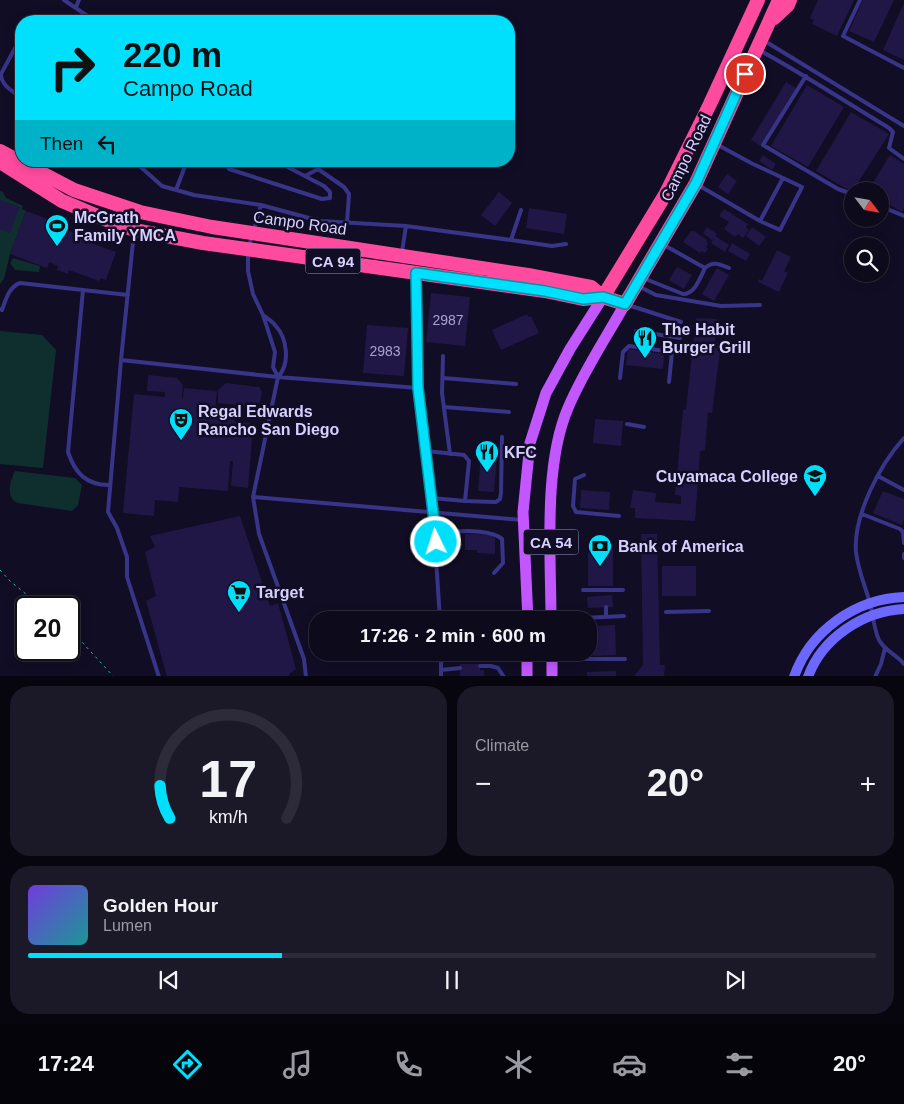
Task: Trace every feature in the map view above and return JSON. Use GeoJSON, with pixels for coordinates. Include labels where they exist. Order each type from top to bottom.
{"type":"FeatureCollection","features":[{"type":"Feature","properties":{"kind":"highway","name":"Campo Road"},"geometry":{"type":"LineString","coordinates":[[603,297],[665,195],[758,0]]}},
{"type":"Feature","properties":{"kind":"highway","name":"Campo Road"},"geometry":{"type":"LineString","coordinates":[[30,167],[74,190],[140,212],[212,228],[528,275],[591,287],[603,297],[625,304],[696,183],[779,0]]}},
{"type":"Feature","properties":{"kind":"highway"},"geometry":{"type":"LineString","coordinates":[[768,23],[788,5],[790,0]]}},
{"type":"Feature","properties":{"kind":"highway","name":"Campo Road"},"geometry":{"type":"LineString","coordinates":[[0,151],[15,159]]}},
{"type":"Feature","properties":{"kind":"highway","name":"Campo Road"},"geometry":{"type":"LineString","coordinates":[[0,162],[62,201],[134,230],[249,249],[545,291],[583,299],[603,297]]}},
{"type":"Feature","properties":{"kind":"main road","name":"CA 54"},"geometry":{"type":"LineString","coordinates":[[528,611],[523,520],[530,442],[546,393],[570,349],[603,297]]}},
{"type":"Feature","properties":{"kind":"main road","name":"CA 54"},"geometry":{"type":"LineString","coordinates":[[551,611],[551,504],[554,456],[567,409],[625,304]]}},
{"type":"Feature","properties":{"kind":"main road"},"geometry":{"type":"LineString","coordinates":[[527,676],[528,661]]}},
{"type":"Feature","properties":{"kind":"main road"},"geometry":{"type":"LineString","coordinates":[[552,661],[552,676]]}},
{"type":"Feature","properties":{"kind":"street"},"geometry":{"type":"LineString","coordinates":[[794,676],[798,664],[808,648],[824,630],[854,609],[870,602],[904,597]]}},
{"type":"Feature","properties":{"kind":"street"},"geometry":{"type":"LineString","coordinates":[[808,676],[810,669],[822,651],[838,633],[873,615],[904,609]]}},
{"type":"Feature","properties":{"kind":"lane"},"geometry":{"type":"LineString","coordinates":[[64,0],[88,15]]}},
{"type":"Feature","properties":{"kind":"lane"},"geometry":{"type":"LineString","coordinates":[[76,7],[79,0]]}},
{"type":"Feature","properties":{"kind":"lane"},"geometry":{"type":"LineString","coordinates":[[860,0],[843,36],[904,68]]}},
{"type":"Feature","properties":{"kind":"lane"},"geometry":{"type":"LineString","coordinates":[[759,44],[889,128],[893,132],[889,148],[904,159]]}},
{"type":"Feature","properties":{"kind":"lane"},"geometry":{"type":"LineString","coordinates":[[759,44],[904,126]]}},
{"type":"Feature","properties":{"kind":"lane"},"geometry":{"type":"LineString","coordinates":[[15,48],[1,74],[1,78],[7,87],[15,92]]}},
{"type":"Feature","properties":{"kind":"lane"},"geometry":{"type":"LineString","coordinates":[[806,76],[763,145],[844,191]]}},
{"type":"Feature","properties":{"kind":"lane"},"geometry":{"type":"LineString","coordinates":[[696,183],[760,221],[780,230],[798,196],[802,187],[751,164],[714,143]]}},
{"type":"Feature","properties":{"kind":"lane"},"geometry":{"type":"LineString","coordinates":[[141,167],[162,186],[194,195],[261,205],[320,222],[406,226],[552,246],[566,244]]}},
{"type":"Feature","properties":{"kind":"lane"},"geometry":{"type":"LineString","coordinates":[[176,190],[185,167]]}},
{"type":"Feature","properties":{"kind":"lane"},"geometry":{"type":"LineString","coordinates":[[228,167],[229,169],[322,199],[330,198],[330,192],[324,186],[288,167]]}},
{"type":"Feature","properties":{"kind":"lane"},"geometry":{"type":"LineString","coordinates":[[305,176],[318,169],[344,187],[349,194],[347,223]]}},
{"type":"Feature","properties":{"kind":"lane"},"geometry":{"type":"LineString","coordinates":[[760,221],[783,178]]}},
{"type":"Feature","properties":{"kind":"lane"},"geometry":{"type":"LineString","coordinates":[[261,205],[249,249],[248,271],[253,294],[263,315],[275,352],[274,367],[278,377]]}},
{"type":"Feature","properties":{"kind":"lane"},"geometry":{"type":"LineString","coordinates":[[511,240],[521,210]]}},
{"type":"Feature","properties":{"kind":"lane"},"geometry":{"type":"LineString","coordinates":[[889,210],[904,216]]}},
{"type":"Feature","properties":{"kind":"lane"},"geometry":{"type":"LineString","coordinates":[[401,256],[406,226]]}},
{"type":"Feature","properties":{"kind":"lane"},"geometry":{"type":"LineString","coordinates":[[134,230],[108,512],[117,528],[127,557],[127,578],[159,676]]}},
{"type":"Feature","properties":{"kind":"lane"},"geometry":{"type":"LineString","coordinates":[[661,243],[704,268]]}},
{"type":"Feature","properties":{"kind":"lane"},"geometry":{"type":"LineString","coordinates":[[639,282],[688,294],[693,290],[704,268],[716,263],[728,268]]}},
{"type":"Feature","properties":{"kind":"lane"},"geometry":{"type":"LineString","coordinates":[[416,273],[418,388],[432,498],[439,611]]}},
{"type":"Feature","properties":{"kind":"lane"},"geometry":{"type":"LineString","coordinates":[[639,282],[656,295],[721,306],[760,305]]}},
{"type":"Feature","properties":{"kind":"lane"},"geometry":{"type":"LineString","coordinates":[[0,310],[2,310],[10,290],[20,283],[128,295]]}},
{"type":"Feature","properties":{"kind":"lane"},"geometry":{"type":"LineString","coordinates":[[82,290],[68,452],[72,464],[78,473],[98,485],[109,485]]}},
{"type":"Feature","properties":{"kind":"lane"},"geometry":{"type":"LineString","coordinates":[[625,304],[681,322]]}},
{"type":"Feature","properties":{"kind":"lane"},"geometry":{"type":"LineString","coordinates":[[263,315],[276,326],[283,337],[286,349],[285,370],[278,377],[253,497],[259,534],[304,659],[306,676]]}},
{"type":"Feature","properties":{"kind":"lane"},"geometry":{"type":"LineString","coordinates":[[636,331],[680,338]]}},
{"type":"Feature","properties":{"kind":"lane"},"geometry":{"type":"LineString","coordinates":[[620,378],[623,352],[629,346],[672,352],[669,382]]}},
{"type":"Feature","properties":{"kind":"lane"},"geometry":{"type":"LineString","coordinates":[[443,356],[444,407],[450,454]]}},
{"type":"Feature","properties":{"kind":"lane"},"geometry":{"type":"LineString","coordinates":[[121,360],[278,377],[418,388]]}},
{"type":"Feature","properties":{"kind":"lane"},"geometry":{"type":"LineString","coordinates":[[443,378],[516,384]]}},
{"type":"Feature","properties":{"kind":"lane"},"geometry":{"type":"LineString","coordinates":[[444,407],[509,412]]}},
{"type":"Feature","properties":{"kind":"lane"},"geometry":{"type":"LineString","coordinates":[[627,424],[644,427]]}},
{"type":"Feature","properties":{"kind":"lane"},"geometry":{"type":"LineString","coordinates":[[432,498],[496,502],[500,499],[502,437]]}},
{"type":"Feature","properties":{"kind":"lane"},"geometry":{"type":"LineString","coordinates":[[904,438],[892,451],[878,476],[858,527],[856,549],[858,566],[870,602],[879,640],[885,648],[904,664]]}},
{"type":"Feature","properties":{"kind":"lane"},"geometry":{"type":"LineString","coordinates":[[426,451],[464,455],[469,461],[465,501]]}},
{"type":"Feature","properties":{"kind":"lane"},"geometry":{"type":"LineString","coordinates":[[584,475],[575,479],[573,506],[576,512],[619,516]]}},
{"type":"Feature","properties":{"kind":"lane"},"geometry":{"type":"LineString","coordinates":[[878,476],[904,490]]}},
{"type":"Feature","properties":{"kind":"lane"},"geometry":{"type":"LineString","coordinates":[[253,497],[523,520]]}},
{"type":"Feature","properties":{"kind":"lane"},"geometry":{"type":"LineString","coordinates":[[862,514],[902,527],[904,544]]}},
{"type":"Feature","properties":{"kind":"lane"},"geometry":{"type":"LineString","coordinates":[[455,532],[497,534],[502,539],[503,563],[494,573]]}},
{"type":"Feature","properties":{"kind":"lane"},"geometry":{"type":"LineString","coordinates":[[583,590],[623,590]]}},
{"type":"Feature","properties":{"kind":"lane"},"geometry":{"type":"LineString","coordinates":[[606,590],[606,595]]}},
{"type":"Feature","properties":{"kind":"lane"},"geometry":{"type":"LineString","coordinates":[[606,607],[606,617]]}},
{"type":"Feature","properties":{"kind":"lane"},"geometry":{"type":"LineString","coordinates":[[666,612],[709,611]]}},
{"type":"Feature","properties":{"kind":"lane"},"geometry":{"type":"LineString","coordinates":[[597,617],[624,616]]}},
{"type":"Feature","properties":{"kind":"lane"},"geometry":{"type":"LineString","coordinates":[[875,676],[881,664],[885,648]]}},
{"type":"Feature","properties":{"kind":"lane"},"geometry":{"type":"LineString","coordinates":[[597,659],[625,659]]}},
{"type":"Feature","properties":{"kind":"lane"},"geometry":{"type":"LineString","coordinates":[[441,661],[441,676]]}},
{"type":"Feature","properties":{"kind":"lane"},"geometry":{"type":"LineString","coordinates":[[480,666],[498,668],[504,676]]}},
{"type":"Feature","properties":{"kind":"lane"},"geometry":{"type":"LineString","coordinates":[[441,670],[460,668]]}},
{"type":"Feature","properties":{"kind":"path"},"geometry":{"type":"LineString","coordinates":[[0,570],[28,596]]}},
{"type":"Feature","properties":{"kind":"path"},"geometry":{"type":"LineString","coordinates":[[80,640],[114,676]]}},
{"type":"Feature","properties":{"kind":"green space"},"geometry":{"type":"Polygon","coordinates":[[[0,191],[3,192],[6,198],[23,206],[22,209],[26,211],[10,254],[4,279],[0,284],[0,191]]]}},
{"type":"Feature","properties":{"kind":"green space"},"geometry":{"type":"Polygon","coordinates":[[[13,258],[40,266],[39,272],[15,270],[10,263],[13,258]]]}},
{"type":"Feature","properties":{"kind":"green space"},"geometry":{"type":"Polygon","coordinates":[[[0,331],[42,335],[56,350],[43,468],[0,464],[0,331]]]}},
{"type":"Feature","properties":{"kind":"green space"},"geometry":{"type":"Polygon","coordinates":[[[15,471],[75,478],[82,485],[78,505],[72,511],[14,501],[10,493],[10,484],[15,471]]]}},
{"type":"Feature","properties":{"kind":"building"},"geometry":{"type":"Polygon","coordinates":[[[818,0],[854,0],[837,36],[812,24],[814,20],[810,18],[818,0]]]}},
{"type":"Feature","properties":{"kind":"building"},"geometry":{"type":"Polygon","coordinates":[[[863,0],[894,0],[874,42],[849,31],[863,0]]]}},
{"type":"Feature","properties":{"kind":"building"},"geometry":{"type":"Polygon","coordinates":[[[904,3],[904,60],[883,50],[904,3]]]}},
{"type":"Feature","properties":{"kind":"building"},"geometry":{"type":"Polygon","coordinates":[[[786,82],[796,88],[761,146],[751,140],[786,82]]]}},
{"type":"Feature","properties":{"kind":"building"},"geometry":{"type":"Polygon","coordinates":[[[807,85],[844,107],[808,167],[771,146],[807,85]]]}},
{"type":"Feature","properties":{"kind":"building"},"geometry":{"type":"Polygon","coordinates":[[[851,112],[889,134],[858,182],[844,182],[844,187],[816,171],[851,112]]]}},
{"type":"Feature","properties":{"kind":"building"},"geometry":{"type":"Polygon","coordinates":[[[763,155],[776,164],[772,170],[759,161],[763,155]]]}},
{"type":"Feature","properties":{"kind":"building"},"geometry":{"type":"Polygon","coordinates":[[[890,155],[904,164],[904,208],[902,212],[889,204],[889,182],[874,182],[890,155]]]}},
{"type":"Feature","properties":{"kind":"building"},"geometry":{"type":"Polygon","coordinates":[[[727,174],[737,181],[728,194],[718,187],[727,174]]]}},
{"type":"Feature","properties":{"kind":"building"},"geometry":{"type":"Polygon","coordinates":[[[499,192],[512,203],[495,226],[481,215],[499,192]]]}},
{"type":"Feature","properties":{"kind":"building"},"geometry":{"type":"Polygon","coordinates":[[[0,200],[20,207],[10,233],[0,229],[0,200]]]}},
{"type":"Feature","properties":{"kind":"building"},"geometry":{"type":"Polygon","coordinates":[[[529,208],[567,214],[564,234],[526,228],[529,208]]]}},
{"type":"Feature","properties":{"kind":"building"},"geometry":{"type":"Polygon","coordinates":[[[724,209],[748,224],[746,227],[749,230],[743,238],[738,234],[735,237],[724,229],[729,222],[719,216],[724,209]]]}},
{"type":"Feature","properties":{"kind":"building","name":"McGrath Family YMCA"},"geometry":{"type":"Polygon","coordinates":[[[26,211],[48,219],[47,223],[89,238],[88,242],[116,252],[106,280],[101,278],[99,281],[69,270],[68,274],[57,270],[58,266],[49,262],[47,268],[10,254],[26,211]]]}},
{"type":"Feature","properties":{"kind":"building"},"geometry":{"type":"Polygon","coordinates":[[[707,227],[717,234],[712,240],[703,233],[707,227]]]}},
{"type":"Feature","properties":{"kind":"building"},"geometry":{"type":"Polygon","coordinates":[[[752,227],[766,237],[759,246],[746,236],[752,227]]]}},
{"type":"Feature","properties":{"kind":"building"},"geometry":{"type":"Polygon","coordinates":[[[691,231],[707,240],[706,247],[708,249],[705,253],[702,251],[700,253],[683,242],[691,231]]]}},
{"type":"Feature","properties":{"kind":"building"},"geometry":{"type":"Polygon","coordinates":[[[715,236],[729,245],[725,252],[711,243],[715,236]]]}},
{"type":"Feature","properties":{"kind":"building"},"geometry":{"type":"Polygon","coordinates":[[[732,243],[750,254],[746,261],[728,251],[732,243]]]}},
{"type":"Feature","properties":{"kind":"building"},"geometry":{"type":"Polygon","coordinates":[[[777,250],[791,257],[784,271],[788,273],[779,292],[758,282],[759,279],[762,281],[777,250]]]}},
{"type":"Feature","properties":{"kind":"building"},"geometry":{"type":"Polygon","coordinates":[[[677,267],[692,275],[684,289],[669,280],[677,267]]]}},
{"type":"Feature","properties":{"kind":"building"},"geometry":{"type":"Polygon","coordinates":[[[717,268],[729,275],[714,301],[702,294],[717,268]]]}},
{"type":"Feature","properties":{"kind":"building"},"geometry":{"type":"Polygon","coordinates":[[[431,293],[470,297],[465,346],[426,342],[431,293]]]}},
{"type":"Feature","properties":{"kind":"building"},"geometry":{"type":"Polygon","coordinates":[[[527,314],[528,317],[531,316],[539,333],[501,350],[492,330],[527,314]]]}},
{"type":"Feature","properties":{"kind":"building"},"geometry":{"type":"Polygon","coordinates":[[[696,318],[717,319],[716,328],[720,328],[719,336],[716,335],[715,343],[721,343],[712,413],[708,412],[705,450],[700,451],[695,521],[635,518],[635,508],[630,508],[633,490],[656,493],[655,502],[681,504],[681,496],[675,495],[683,410],[686,409],[696,318]]]}},
{"type":"Feature","properties":{"kind":"building"},"geometry":{"type":"Polygon","coordinates":[[[367,325],[408,328],[404,376],[363,373],[367,325]]]}},
{"type":"Feature","properties":{"kind":"building","name":"The Habit Burger Grill"},"geometry":{"type":"Polygon","coordinates":[[[628,349],[664,354],[663,369],[626,365],[628,349]]]}},
{"type":"Feature","properties":{"kind":"building","name":"Regal Edwards Rancho San Diego"},"geometry":{"type":"Polygon","coordinates":[[[148,375],[177,378],[183,385],[182,398],[184,388],[217,391],[215,412],[235,413],[234,421],[249,423],[253,427],[248,488],[231,486],[233,461],[230,461],[228,491],[179,487],[178,502],[155,500],[154,516],[123,513],[134,394],[165,397],[165,392],[147,391],[148,375]]]}},
{"type":"Feature","properties":{"kind":"building"},"geometry":{"type":"Polygon","coordinates":[[[226,383],[259,387],[262,392],[260,402],[255,407],[218,403],[218,390],[226,383]]]}},
{"type":"Feature","properties":{"kind":"building"},"geometry":{"type":"Polygon","coordinates":[[[595,419],[623,421],[621,446],[593,443],[595,419]]]}},
{"type":"Feature","properties":{"kind":"building","name":"KFC"},"geometry":{"type":"Polygon","coordinates":[[[481,454],[497,455],[494,492],[478,491],[481,454]]]}},
{"type":"Feature","properties":{"kind":"building"},"geometry":{"type":"Polygon","coordinates":[[[581,490],[610,492],[609,510],[580,508],[581,490]]]}},
{"type":"Feature","properties":{"kind":"building"},"geometry":{"type":"Polygon","coordinates":[[[883,491],[904,499],[904,519],[902,525],[873,513],[883,491]]]}},
{"type":"Feature","properties":{"kind":"building"},"geometry":{"type":"Polygon","coordinates":[[[240,516],[270,606],[278,603],[296,669],[289,674],[290,676],[167,676],[146,601],[156,596],[145,552],[155,547],[150,536],[240,516]]]}},
{"type":"Feature","properties":{"kind":"building"},"geometry":{"type":"Polygon","coordinates":[[[465,534],[495,535],[495,554],[477,553],[477,550],[465,550],[465,534]]]}},
{"type":"Feature","properties":{"kind":"building"},"geometry":{"type":"Polygon","coordinates":[[[641,534],[657,534],[660,665],[665,665],[664,676],[634,676],[643,665],[641,534]]]}},
{"type":"Feature","properties":{"kind":"building","name":"Bank of America"},"geometry":{"type":"Polygon","coordinates":[[[588,549],[613,549],[613,586],[588,586],[588,549]]]}},
{"type":"Feature","properties":{"kind":"building"},"geometry":{"type":"Polygon","coordinates":[[[662,566],[696,566],[696,596],[662,596],[662,566]]]}},
{"type":"Feature","properties":{"kind":"building"},"geometry":{"type":"Polygon","coordinates":[[[612,595],[613,607],[588,608],[587,597],[612,595]]]}},
{"type":"Feature","properties":{"kind":"building"},"geometry":{"type":"Polygon","coordinates":[[[615,625],[616,655],[597,656],[597,626],[615,625]]]}},
{"type":"Feature","properties":{"kind":"building"},"geometry":{"type":"Polygon","coordinates":[[[460,664],[480,664],[480,670],[484,670],[484,676],[460,676],[460,664]]]}},
{"type":"Feature","properties":{"kind":"building"},"geometry":{"type":"Polygon","coordinates":[[[616,671],[616,676],[587,676],[587,672],[616,671]]]}},
{"type":"Feature","properties":{"kind":"place","name":"McGrath Family YMCA"},"geometry":{"type":"Point","coordinates":[57,247]}},
{"type":"Feature","properties":{"kind":"place","name":"The Habit Burger Grill"},"geometry":{"type":"Point","coordinates":[645,359]}},
{"type":"Feature","properties":{"kind":"place","name":"Regal Edwards Rancho San Diego"},"geometry":{"type":"Point","coordinates":[181,441]}},
{"type":"Feature","properties":{"kind":"place","name":"KFC"},"geometry":{"type":"Point","coordinates":[487,473]}},
{"type":"Feature","properties":{"kind":"place","name":"Cuyamaca College"},"geometry":{"type":"Point","coordinates":[815,497]}},
{"type":"Feature","properties":{"kind":"place","name":"Bank of America"},"geometry":{"type":"Point","coordinates":[600,567]}},
{"type":"Feature","properties":{"kind":"place","name":"Target"},"geometry":{"type":"Point","coordinates":[239,613]}},
{"type":"Feature","properties":{"kind":"route"},"geometry":{"type":"LineString","coordinates":[[436,542],[418,388],[419,355],[416,273],[545,291],[583,299],[603,297],[625,304],[696,183],[745,74]]}}]}
